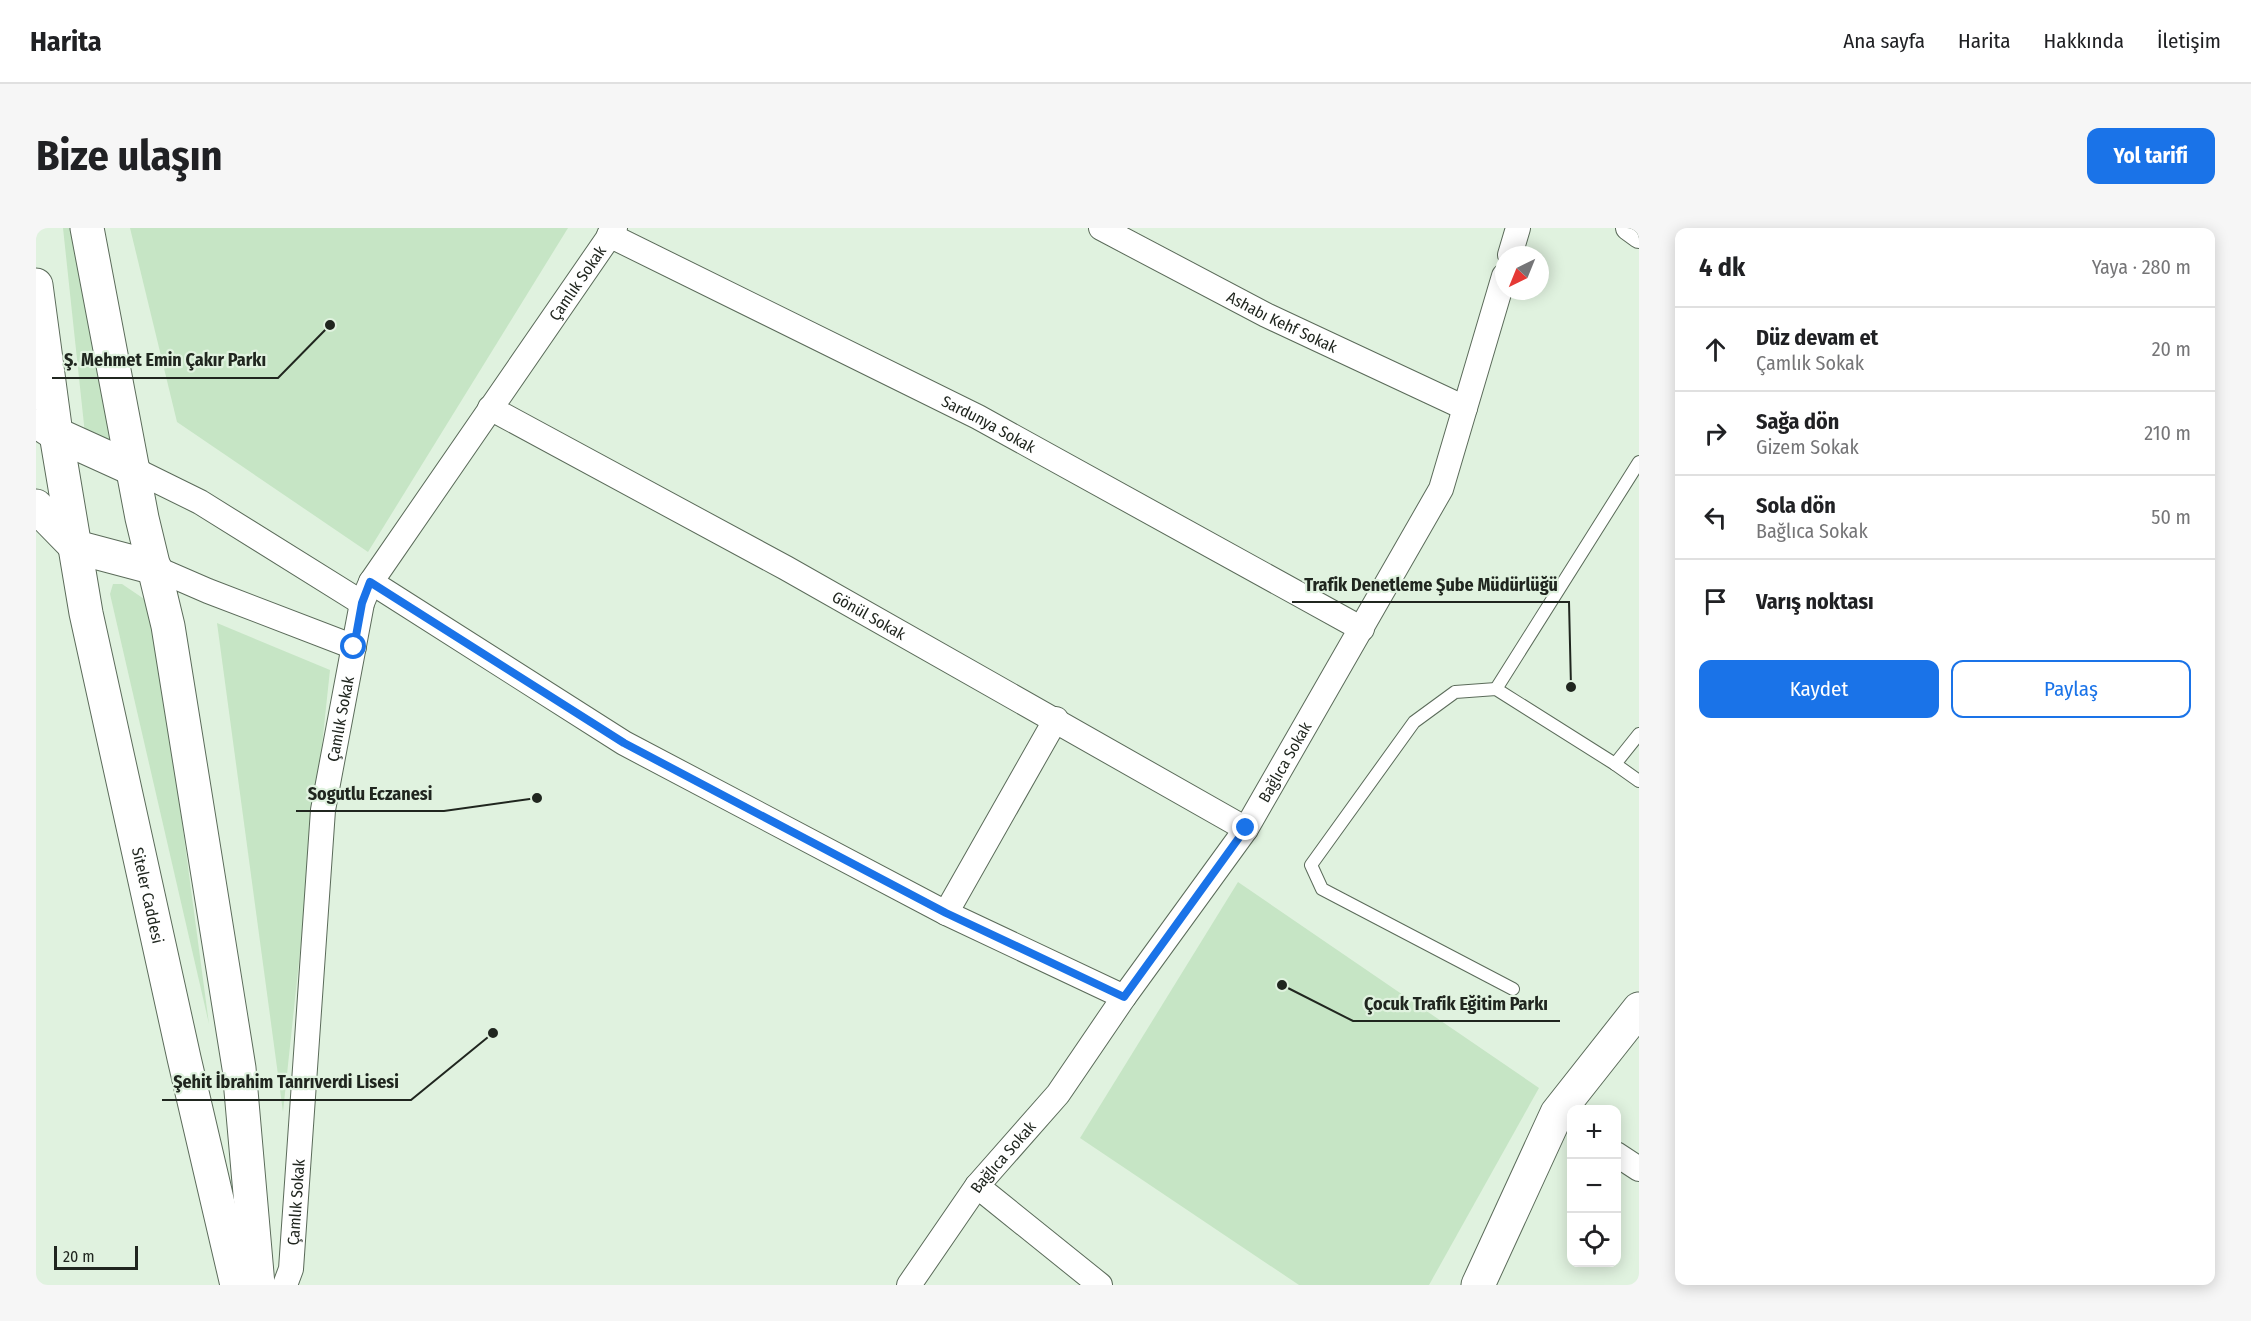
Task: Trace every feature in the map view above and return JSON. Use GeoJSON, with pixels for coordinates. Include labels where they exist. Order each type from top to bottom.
{"type":"FeatureCollection","features":[{"type":"Feature","properties":{"kind":"main road"},"geometry":{"type":"LineString","coordinates":[[87,228],[142,518],[168,626],[239,1068],[258,1285]]}},
{"type":"Feature","properties":{"kind":"main road"},"geometry":{"type":"LineString","coordinates":[[36,285],[52,505],[75,546],[154,568]]}},
{"type":"Feature","properties":{"kind":"main road"},"geometry":{"type":"LineString","coordinates":[[46,427],[133,469]]}},
{"type":"Feature","properties":{"kind":"main road","name":"Siteler Caddesi"},"geometry":{"type":"LineString","coordinates":[[75,546],[86,613],[184,1058],[237,1285]]}},
{"type":"Feature","properties":{"kind":"main road"},"geometry":{"type":"LineString","coordinates":[[1478,1285],[1564,1118],[1639,1010]]}},
{"type":"Feature","properties":{"kind":"street","name":"Ashabı Kehf Sokak"},"geometry":{"type":"LineString","coordinates":[[1101,228],[1266,315],[1465,408]]}},
{"type":"Feature","properties":{"kind":"street"},"geometry":{"type":"LineString","coordinates":[[1513,246],[1518,228]]}},
{"type":"Feature","properties":{"kind":"street"},"geometry":{"type":"LineString","coordinates":[[1628,228],[1639,236]]}},
{"type":"Feature","properties":{"kind":"street","name":"Çamlık Sokak"},"geometry":{"type":"LineString","coordinates":[[285,1285],[291,1269],[323,810],[366,593],[612,232]]}},
{"type":"Feature","properties":{"kind":"street","name":"Sardunya Sokak"},"geometry":{"type":"LineString","coordinates":[[612,232],[978,417],[1362,629]]}},
{"type":"Feature","properties":{"kind":"street","name":"Bağlıca Sokak"},"geometry":{"type":"LineString","coordinates":[[909,1285],[977,1186],[1058,1094],[1124,997],[1246,828],[1441,489],[1497,300]]}},
{"type":"Feature","properties":{"kind":"street","name":"Gönül Sokak"},"geometry":{"type":"LineString","coordinates":[[490,408],[786,568],[1246,828]]}},
{"type":"Feature","properties":{"kind":"street"},"geometry":{"type":"LineString","coordinates":[[133,469],[200,502],[366,593],[624,743],[946,913],[1124,997]]}},
{"type":"Feature","properties":{"kind":"street"},"geometry":{"type":"LineString","coordinates":[[154,568],[354,647]]}},
{"type":"Feature","properties":{"kind":"street"},"geometry":{"type":"LineString","coordinates":[[946,913],[1056,719]]}},
{"type":"Feature","properties":{"kind":"street"},"geometry":{"type":"LineString","coordinates":[[1621,1157],[1639,1169]]}},
{"type":"Feature","properties":{"kind":"street"},"geometry":{"type":"LineString","coordinates":[[977,1186],[1100,1285]]}},
{"type":"Feature","properties":{"kind":"lane"},"geometry":{"type":"LineString","coordinates":[[1496,689],[1639,462]]}},
{"type":"Feature","properties":{"kind":"lane"},"geometry":{"type":"LineString","coordinates":[[1513,990],[1322,889],[1311,866],[1414,722],[1455,692],[1496,689],[1639,781]]}},
{"type":"Feature","properties":{"kind":"lane"},"geometry":{"type":"LineString","coordinates":[[1615,764],[1639,734]]}},
{"type":"Feature","properties":{"kind":"green space"},"geometry":{"type":"Polygon","coordinates":[[[63,228],[70,228],[125,448],[85,434],[63,228]]]}},
{"type":"Feature","properties":{"kind":"green space"},"geometry":{"type":"Polygon","coordinates":[[[130,228],[568,228],[368,552],[177,422],[130,228]]]}},
{"type":"Feature","properties":{"kind":"green space"},"geometry":{"type":"Polygon","coordinates":[[[113,584],[122,584],[153,605],[209,1024],[110,594],[113,584]]]}},
{"type":"Feature","properties":{"kind":"green space"},"geometry":{"type":"Polygon","coordinates":[[[217,623],[330,670],[283,1112],[217,623]]]}},
{"type":"Feature","properties":{"kind":"green space"},"geometry":{"type":"Polygon","coordinates":[[[1238,882],[1539,1088],[1429,1285],[1299,1285],[1080,1138],[1238,882]]]}},
{"type":"Feature","properties":{"kind":"place","name":"Ş. Mehmet Emin Çakır Parkı"},"geometry":{"type":"Point","coordinates":[330,325]}},
{"type":"Feature","properties":{"kind":"place","name":"Trafik Denetleme Şube Müdürlüğü"},"geometry":{"type":"Point","coordinates":[1571,687]}},
{"type":"Feature","properties":{"kind":"place","name":"Sogutlu Eczanesi"},"geometry":{"type":"Point","coordinates":[537,798]}},
{"type":"Feature","properties":{"kind":"place","name":"Çocuk Trafik Eğitim Parkı"},"geometry":{"type":"Point","coordinates":[1282,985]}},
{"type":"Feature","properties":{"kind":"place","name":"Şehit İbrahim Tanrıverdi Lisesi"},"geometry":{"type":"Point","coordinates":[493,1033]}},
{"type":"Feature","properties":{"kind":"route"},"geometry":{"type":"LineString","coordinates":[[354,647],[362,603],[370,582],[624,743],[946,913],[1124,997],[1246,828]]}}]}
